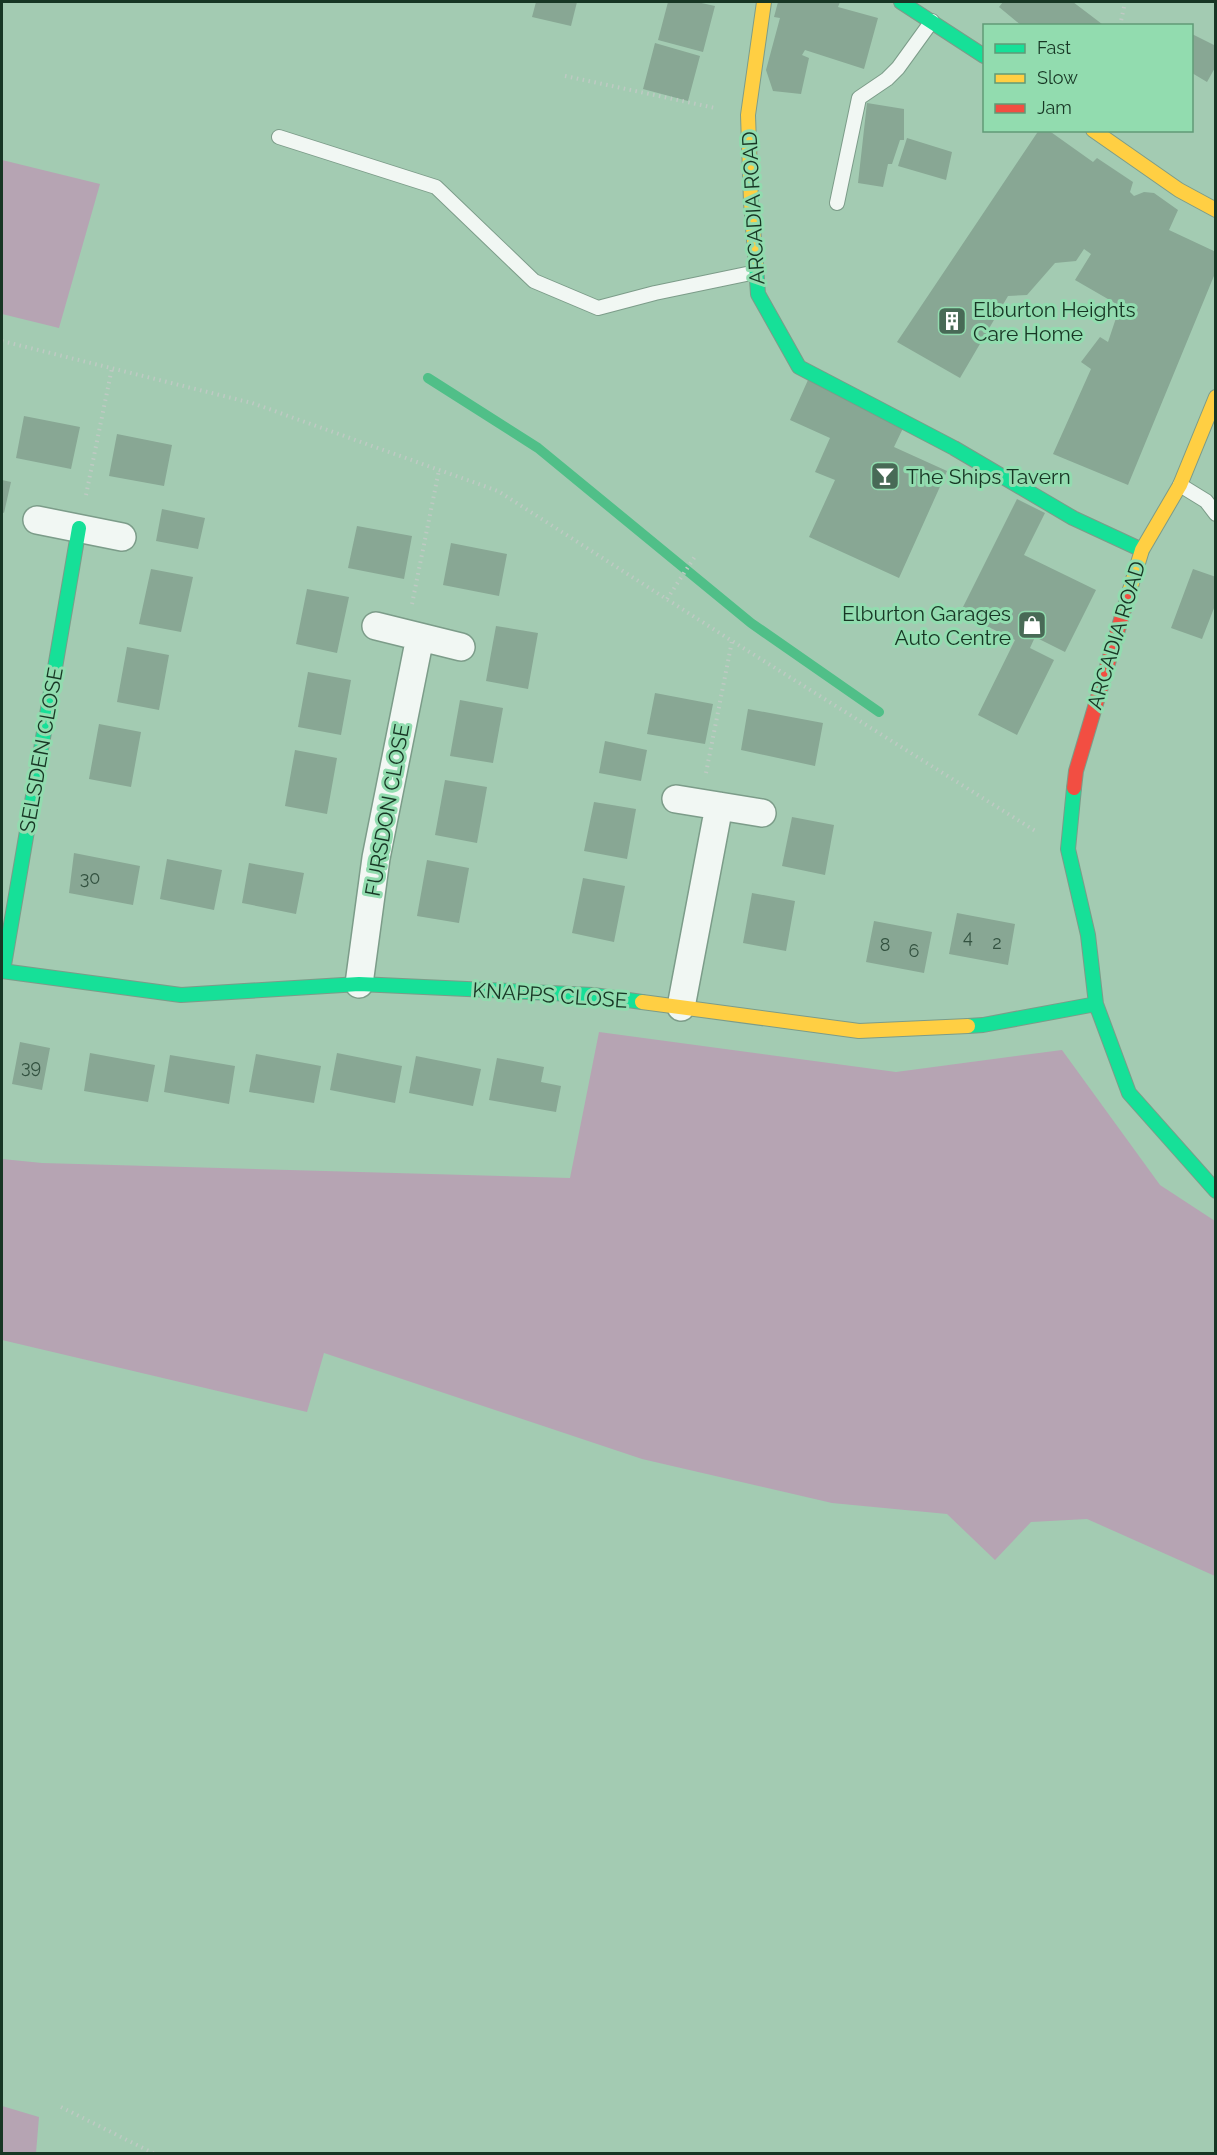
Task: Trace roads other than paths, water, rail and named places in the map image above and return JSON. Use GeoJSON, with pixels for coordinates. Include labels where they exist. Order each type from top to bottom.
{"type":"FeatureCollection","features":[{"type":"Feature","properties":{"kind":"street","name":"ARCADIA ROAD"},"geometry":{"type":"LineString","coordinates":[[764,2],[748,115],[751,202],[758,294],[799,367],[954,448],[1073,518],[1142,550],[1076,771],[1068,849],[1088,935],[1096,1004],[1129,1092],[1215,1191]]}},
{"type":"Feature","properties":{"kind":"street"},"geometry":{"type":"LineString","coordinates":[[901,2],[983,55]]}},
{"type":"Feature","properties":{"kind":"street"},"geometry":{"type":"LineString","coordinates":[[1096,132],[1179,190],[1215,210]]}},
{"type":"Feature","properties":{"kind":"street"},"geometry":{"type":"LineString","coordinates":[[1142,550],[1180,485],[1215,397]]}},
{"type":"Feature","properties":{"kind":"street"},"geometry":{"type":"LineString","coordinates":[[37,520],[122,537]]}},
{"type":"Feature","properties":{"kind":"street","name":"SELSDEN CLOSE"},"geometry":{"type":"LineString","coordinates":[[2,971],[79,528]]}},
{"type":"Feature","properties":{"kind":"street"},"geometry":{"type":"LineString","coordinates":[[376,626],[460,647]]}},
{"type":"Feature","properties":{"kind":"street","name":"FURSDON CLOSE"},"geometry":{"type":"LineString","coordinates":[[359,984],[376,858],[420,637]]}},
{"type":"Feature","properties":{"kind":"street"},"geometry":{"type":"LineString","coordinates":[[676,799],[762,813]]}},
{"type":"Feature","properties":{"kind":"street"},"geometry":{"type":"LineString","coordinates":[[681,1007],[720,806]]}},
{"type":"Feature","properties":{"kind":"street","name":"KNAPPS CLOSE"},"geometry":{"type":"LineString","coordinates":[[2,971],[181,995],[359,984],[593,995],[859,1031],[983,1025],[1096,1004]]}},
{"type":"Feature","properties":{"kind":"lane"},"geometry":{"type":"LineString","coordinates":[[837,203],[858,98],[887,79],[898,68],[932,21]]}},
{"type":"Feature","properties":{"kind":"lane"},"geometry":{"type":"LineString","coordinates":[[279,137],[436,187],[534,281],[597,308],[655,293],[756,272]]}},
{"type":"Feature","properties":{"kind":"lane"},"geometry":{"type":"LineString","coordinates":[[1180,485],[1206,501],[1215,514]]}},
{"type":"Feature","properties":{"kind":"waterway"},"geometry":{"type":"LineString","coordinates":[[428,378],[538,448],[751,623],[879,712]]}},
{"type":"Feature","properties":{"kind":"place","name":"Elburton Heights Care Home"},"geometry":{"type":"Point","coordinates":[952,321]}},
{"type":"Feature","properties":{"kind":"place","name":"The Ships Tavern"},"geometry":{"type":"Point","coordinates":[885,476]}},
{"type":"Feature","properties":{"kind":"place","name":"Elburton Garages Auto Centre"},"geometry":{"type":"Point","coordinates":[1032,625]}}]}
